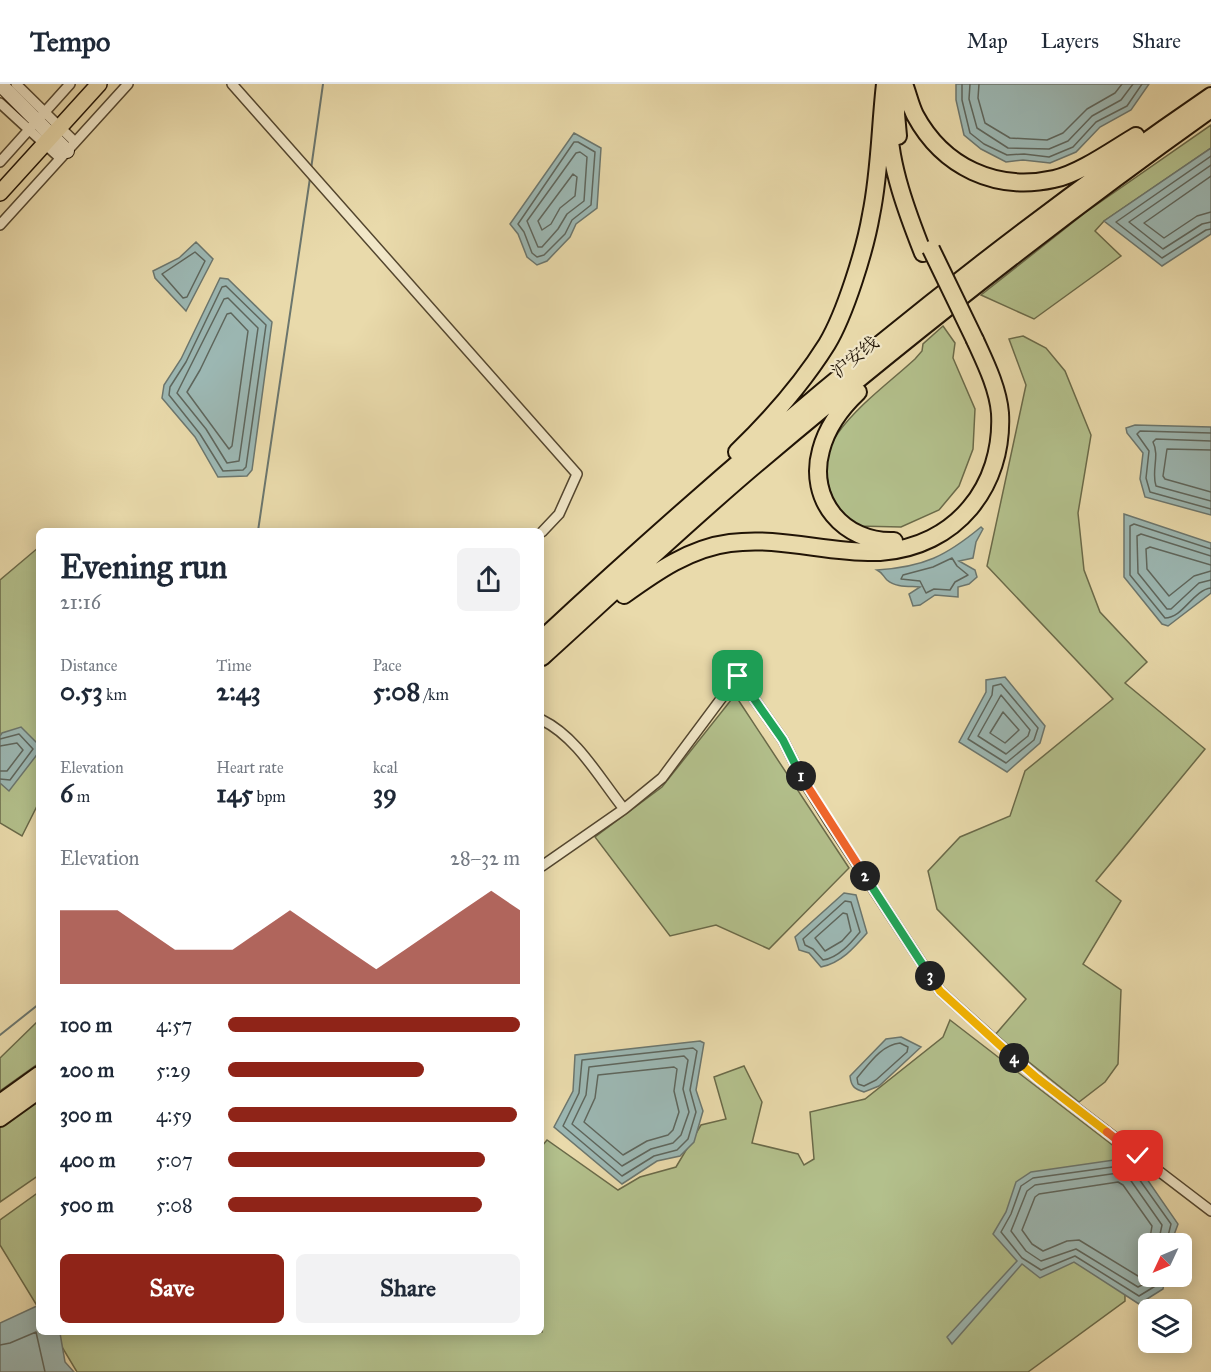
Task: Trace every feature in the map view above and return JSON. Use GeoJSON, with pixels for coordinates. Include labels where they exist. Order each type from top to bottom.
{"type":"FeatureCollection","features":[{"type":"Feature","properties":{"kind":"highway"},"geometry":{"type":"LineString","coordinates":[[544,657],[624,595],[658,571],[690,554],[729,543],[772,540],[841,550],[880,552],[924,542],[946,530],[965,514],[982,493],[994,469],[1000,441],[1000,410],[992,379],[912,225],[897,172],[889,129],[887,84]]}},
{"type":"Feature","properties":{"kind":"highway"},"geometry":{"type":"LineString","coordinates":[[629,560],[759,431],[796,389],[828,343],[853,282],[871,217],[880,158],[887,84]]}},
{"type":"Feature","properties":{"kind":"highway"},"geometry":{"type":"LineString","coordinates":[[898,84],[896,114],[899,146],[927,251]]}},
{"type":"Feature","properties":{"kind":"highway"},"geometry":{"type":"LineString","coordinates":[[904,84],[914,113],[925,132],[931,141],[955,162],[986,178],[1019,184],[1056,179],[1102,157],[1211,90]]}},
{"type":"Feature","properties":{"kind":"highway","name":"沪安线"},"geometry":{"type":"LineString","coordinates":[[544,637],[629,560],[893,334],[1006,244],[1211,96]]}},
{"type":"Feature","properties":{"kind":"highway","name":"沪安线"},"geometry":{"type":"LineString","coordinates":[[544,657],[759,462],[938,314],[1105,184],[1211,109]]}},
{"type":"Feature","properties":{"kind":"highway"},"geometry":{"type":"LineString","coordinates":[[938,314],[845,404],[820,450],[818,474],[822,496],[834,516],[859,536],[880,542],[899,541],[918,536],[941,525],[959,509],[973,490],[986,463],[991,436],[991,408],[971,341]]}},
{"type":"Feature","properties":{"kind":"highway"},"geometry":{"type":"LineString","coordinates":[[0,1103],[36,1077]]}},
{"type":"Feature","properties":{"kind":"highway"},"geometry":{"type":"LineString","coordinates":[[0,1118],[36,1092]]}},
{"type":"Feature","properties":{"kind":"main road"},"geometry":{"type":"LineString","coordinates":[[0,84],[68,150]]}},
{"type":"Feature","properties":{"kind":"main road"},"geometry":{"type":"LineString","coordinates":[[0,193],[99,84]]}},
{"type":"Feature","properties":{"kind":"street"},"geometry":{"type":"LineString","coordinates":[[16,84],[37,121]]}},
{"type":"Feature","properties":{"kind":"street"},"geometry":{"type":"LineString","coordinates":[[0,162],[70,84]]}},
{"type":"Feature","properties":{"kind":"street"},"geometry":{"type":"LineString","coordinates":[[0,225],[128,84]]}},
{"type":"Feature","properties":{"kind":"street"},"geometry":{"type":"LineString","coordinates":[[232,84],[577,474],[559,514],[544,530]]}},
{"type":"Feature","properties":{"kind":"street"},"geometry":{"type":"LineString","coordinates":[[0,103],[37,121]]}},
{"type":"Feature","properties":{"kind":"street"},"geometry":{"type":"LineString","coordinates":[[544,865],[624,809],[662,778],[738,676],[783,740],[824,814],[940,991],[1037,1078],[1211,1211]]}},
{"type":"Feature","properties":{"kind":"street"},"geometry":{"type":"LineString","coordinates":[[544,721],[574,746],[624,809]]}},
{"type":"Feature","properties":{"kind":"green space"},"geometry":{"type":"Polygon","coordinates":[[[1211,125],[1211,148],[1104,221],[1095,231],[1121,256],[1034,319],[981,295],[1086,212],[1211,125]]]}},
{"type":"Feature","properties":{"kind":"green space"},"geometry":{"type":"Polygon","coordinates":[[[943,326],[955,343],[953,358],[975,409],[973,449],[959,486],[939,510],[901,527],[857,526],[838,508],[832,496],[826,470],[831,445],[855,413],[915,359],[922,351],[923,344],[943,326]]]}},
{"type":"Feature","properties":{"kind":"green space"},"geometry":{"type":"Polygon","coordinates":[[[1023,336],[1046,348],[1065,371],[1091,435],[1078,513],[1084,570],[1100,612],[1147,662],[1125,683],[1205,749],[1096,881],[1121,901],[1083,964],[1121,990],[1118,1064],[1105,1082],[1079,1102],[995,1035],[1026,999],[937,909],[928,871],[960,837],[1010,816],[1025,771],[1113,699],[987,566],[1026,385],[1009,339],[1023,336]]]}},
{"type":"Feature","properties":{"kind":"green space"},"geometry":{"type":"Polygon","coordinates":[[[36,550],[36,808],[22,836],[0,823],[0,580],[36,550]]]}},
{"type":"Feature","properties":{"kind":"green space"},"geometry":{"type":"Polygon","coordinates":[[[735,695],[849,868],[769,949],[716,925],[670,936],[595,837],[662,787],[735,695]]]}},
{"type":"Feature","properties":{"kind":"green space"},"geometry":{"type":"Polygon","coordinates":[[[950,1020],[1124,1154],[1125,1301],[1028,1372],[77,1372],[55,1335],[544,1335],[544,1144],[547,1140],[618,1190],[640,1177],[676,1167],[701,1125],[726,1119],[714,1077],[744,1066],[762,1102],[752,1143],[798,1154],[804,1165],[814,1159],[810,1112],[865,1099],[943,1037],[950,1020]]]}},
{"type":"Feature","properties":{"kind":"green space"},"geometry":{"type":"Polygon","coordinates":[[[36,1023],[36,1065],[0,1091],[0,1058],[36,1023]]]}},
{"type":"Feature","properties":{"kind":"green space"},"geometry":{"type":"Polygon","coordinates":[[[36,1101],[36,1177],[0,1202],[0,1125],[36,1101]]]}},
{"type":"Feature","properties":{"kind":"green space"},"geometry":{"type":"Polygon","coordinates":[[[36,1194],[36,1304],[0,1245],[0,1220],[36,1194]]]}},
{"type":"Feature","properties":{"kind":"water"},"geometry":{"type":"Polygon","coordinates":[[[956,84],[1149,84],[1131,110],[1100,127],[1076,152],[1050,163],[1023,160],[1006,162],[981,149],[964,135],[956,100],[956,84]]]}},
{"type":"Feature","properties":{"kind":"water"},"geometry":{"type":"Polygon","coordinates":[[[574,133],[601,148],[597,208],[576,224],[570,237],[547,261],[537,265],[527,257],[518,234],[510,224],[574,133]]]}},
{"type":"Feature","properties":{"kind":"water"},"geometry":{"type":"Polygon","coordinates":[[[1211,148],[1211,234],[1162,266],[1104,221],[1211,148]]]}},
{"type":"Feature","properties":{"kind":"water"},"geometry":{"type":"Polygon","coordinates":[[[196,242],[213,259],[186,311],[155,278],[153,271],[179,258],[196,242]]]}},
{"type":"Feature","properties":{"kind":"water"},"geometry":{"type":"Polygon","coordinates":[[[220,278],[228,279],[272,322],[252,470],[247,476],[218,477],[195,437],[162,398],[164,385],[181,359],[220,278]]]}},
{"type":"Feature","properties":{"kind":"water"},"geometry":{"type":"Polygon","coordinates":[[[1135,425],[1211,427],[1211,515],[1145,497],[1140,479],[1143,453],[1127,433],[1126,428],[1135,425]]]}},
{"type":"Feature","properties":{"kind":"water"},"geometry":{"type":"Polygon","coordinates":[[[1124,514],[1211,543],[1211,593],[1168,626],[1162,624],[1124,577],[1124,514]]]}},
{"type":"Feature","properties":{"kind":"water"},"geometry":{"type":"Polygon","coordinates":[[[981,527],[983,529],[976,542],[973,558],[959,561],[975,570],[977,577],[969,584],[958,587],[958,597],[935,595],[920,605],[913,606],[909,594],[920,587],[895,584],[877,570],[921,563],[957,546],[981,527]]]}},
{"type":"Feature","properties":{"kind":"water"},"geometry":{"type":"Polygon","coordinates":[[[1005,677],[1045,726],[1040,743],[1007,772],[959,742],[986,692],[986,680],[1005,677]]]}},
{"type":"Feature","properties":{"kind":"water"},"geometry":{"type":"Polygon","coordinates":[[[21,727],[36,742],[36,756],[9,791],[0,783],[0,736],[2,733],[21,727]]]}},
{"type":"Feature","properties":{"kind":"water"},"geometry":{"type":"Polygon","coordinates":[[[844,893],[856,895],[867,933],[841,958],[821,967],[809,953],[799,950],[795,937],[844,893]]]}},
{"type":"Feature","properties":{"kind":"water"},"geometry":{"type":"Polygon","coordinates":[[[901,1037],[921,1047],[879,1086],[864,1092],[854,1087],[850,1076],[886,1039],[901,1037]]]}},
{"type":"Feature","properties":{"kind":"water"},"geometry":{"type":"Polygon","coordinates":[[[700,1041],[704,1043],[696,1090],[703,1111],[694,1142],[680,1156],[657,1161],[622,1184],[554,1127],[573,1091],[575,1055],[700,1041]]]}},
{"type":"Feature","properties":{"kind":"water"},"geometry":{"type":"Polygon","coordinates":[[[1121,1159],[1138,1166],[1178,1224],[1175,1233],[1138,1233],[1138,1287],[1163,1287],[1163,1289],[1147,1299],[1138,1299],[1138,1303],[1074,1262],[1040,1278],[1022,1264],[952,1344],[947,1337],[1017,1261],[993,1234],[1006,1212],[1016,1182],[1031,1172],[1121,1159]]]}},
{"type":"Feature","properties":{"kind":"water"},"geometry":{"type":"Polygon","coordinates":[[[36,1306],[36,1335],[60,1335],[65,1362],[74,1372],[0,1372],[0,1323],[36,1306]]]}},
{"type":"Feature","properties":{"kind":"waterway"},"geometry":{"type":"LineString","coordinates":[[311,169],[323,84]]}},
{"type":"Feature","properties":{"kind":"waterway"},"geometry":{"type":"LineString","coordinates":[[258,528],[310,178]]}},
{"type":"Feature","properties":{"kind":"waterway"},"geometry":{"type":"LineString","coordinates":[[0,1035],[36,1006]]}},
{"type":"Feature","properties":{"kind":"route"},"geometry":{"type":"LineString","coordinates":[[738,676],[783,740],[802,778],[830,823],[940,991],[1037,1078],[1138,1156]]}}]}
